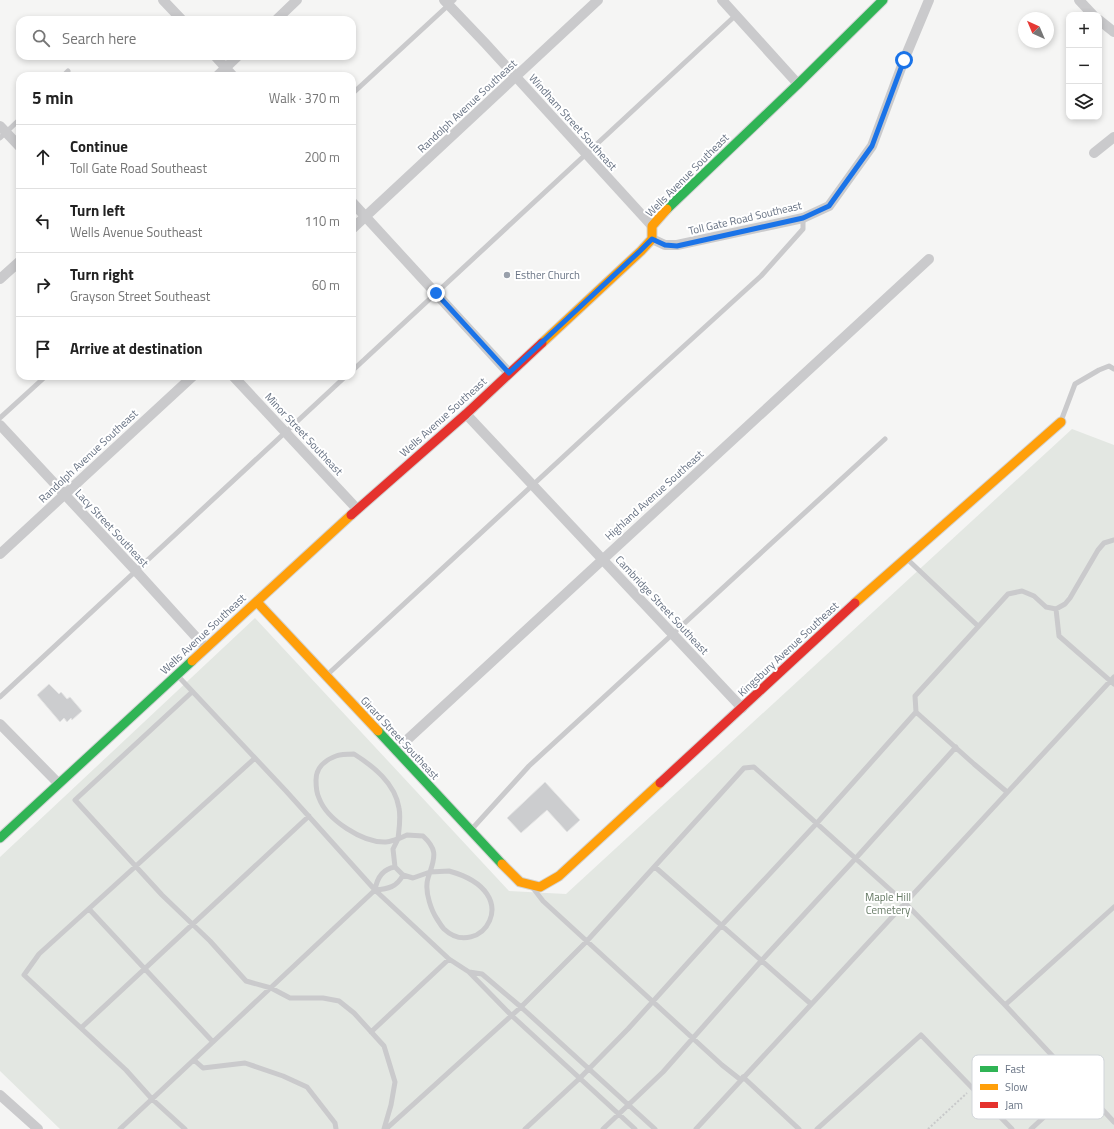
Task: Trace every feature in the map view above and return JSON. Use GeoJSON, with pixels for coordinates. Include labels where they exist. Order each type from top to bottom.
{"type":"FeatureCollection","features":[{"type":"Feature","properties":{"kind":"street"},"geometry":{"type":"LineString","coordinates":[[163,0],[178,16]]}},
{"type":"Feature","properties":{"kind":"street"},"geometry":{"type":"LineString","coordinates":[[280,16],[297,0]]}},
{"type":"Feature","properties":{"kind":"street","name":"Randolph Avenue Southeast"},"geometry":{"type":"LineString","coordinates":[[356,225],[598,0]]}},
{"type":"Feature","properties":{"kind":"street"},"geometry":{"type":"LineString","coordinates":[[722,0],[798,84]]}},
{"type":"Feature","properties":{"kind":"street","name":"Wells Avenue Southeast"},"geometry":{"type":"LineString","coordinates":[[0,838],[357,509],[466,414],[640,251],[652,239],[652,226],[661,215],[798,84],[883,0]]}},
{"type":"Feature","properties":{"kind":"street","name":"Toll Gate Road Southeast"},"geometry":{"type":"LineString","coordinates":[[652,239],[665,245],[677,246],[803,218],[829,206],[872,146],[904,60],[929,0]]}},
{"type":"Feature","properties":{"kind":"street"},"geometry":{"type":"LineString","coordinates":[[1078,0],[1090,12]]}},
{"type":"Feature","properties":{"kind":"street","name":"Windham Street Southeast"},"geometry":{"type":"LineString","coordinates":[[449,2],[652,226]]}},
{"type":"Feature","properties":{"kind":"street"},"geometry":{"type":"LineString","coordinates":[[1102,22],[1114,32]]}},
{"type":"Feature","properties":{"kind":"street"},"geometry":{"type":"LineString","coordinates":[[218,60],[229,72]]}},
{"type":"Feature","properties":{"kind":"street"},"geometry":{"type":"LineString","coordinates":[[221,72],[234,60]]}},
{"type":"Feature","properties":{"kind":"street"},"geometry":{"type":"LineString","coordinates":[[2,132],[16,144]]}},
{"type":"Feature","properties":{"kind":"street"},"geometry":{"type":"LineString","coordinates":[[1094,153],[1114,137]]}},
{"type":"Feature","properties":{"kind":"street"},"geometry":{"type":"LineString","coordinates":[[356,207],[509,373]]}},
{"type":"Feature","properties":{"kind":"street","name":"Highland Avenue Southeast"},"geometry":{"type":"LineString","coordinates":[[396,750],[929,259]]}},
{"type":"Feature","properties":{"kind":"street"},"geometry":{"type":"LineString","coordinates":[[0,279],[16,265]]}},
{"type":"Feature","properties":{"kind":"street","name":"Randolph Avenue Southeast"},"geometry":{"type":"LineString","coordinates":[[0,554],[189,380]]}},
{"type":"Feature","properties":{"kind":"street","name":"Minor Street Southeast"},"geometry":{"type":"LineString","coordinates":[[237,380],[357,509]]}},
{"type":"Feature","properties":{"kind":"street","name":"Cambridge Street Southeast"},"geometry":{"type":"LineString","coordinates":[[466,414],[742,708]]}},
{"type":"Feature","properties":{"kind":"street","name":"Kingsbury Avenue Southeast"},"geometry":{"type":"LineString","coordinates":[[530,884],[540,887],[559,876],[844,612],[1061,422]]}},
{"type":"Feature","properties":{"kind":"street","name":"Lacy Street Southeast"},"geometry":{"type":"LineString","coordinates":[[0,426],[206,648]]}},
{"type":"Feature","properties":{"kind":"street","name":"Girard Street Southeast"},"geometry":{"type":"LineString","coordinates":[[256,602],[520,882],[530,884]]}},
{"type":"Feature","properties":{"kind":"street"},"geometry":{"type":"LineString","coordinates":[[0,724],[58,783]]}},
{"type":"Feature","properties":{"kind":"street"},"geometry":{"type":"LineString","coordinates":[[0,1096],[38,1129]]}},
{"type":"Feature","properties":{"kind":"lane"},"geometry":{"type":"LineString","coordinates":[[356,90],[449,2]]}},
{"type":"Feature","properties":{"kind":"lane"},"geometry":{"type":"LineString","coordinates":[[356,367],[736,15]]}},
{"type":"Feature","properties":{"kind":"lane"},"geometry":{"type":"LineString","coordinates":[[2,132],[16,122]]}},
{"type":"Feature","properties":{"kind":"lane"},"geometry":{"type":"LineString","coordinates":[[326,676],[761,276],[803,229],[803,218]]}},
{"type":"Feature","properties":{"kind":"lane"},"geometry":{"type":"LineString","coordinates":[[1061,422],[1075,384],[1099,370],[1110,366],[1114,369]]}},
{"type":"Feature","properties":{"kind":"lane"},"geometry":{"type":"LineString","coordinates":[[0,418],[42,380]]}},
{"type":"Feature","properties":{"kind":"lane"},"geometry":{"type":"LineString","coordinates":[[0,697],[342,380]]}},
{"type":"Feature","properties":{"kind":"lane"},"geometry":{"type":"LineString","coordinates":[[470,830],[529,766],[885,439]]}},
{"type":"Feature","properties":{"kind":"lane"},"geometry":{"type":"LineString","coordinates":[[1008,792],[916,712],[915,696],[1008,594],[1022,591],[1034,596],[1046,607],[1056,609],[1065,604],[1070,598],[1098,550],[1104,544],[1114,540]]}},
{"type":"Feature","properties":{"kind":"lane"},"geometry":{"type":"LineString","coordinates":[[906,557],[978,626]]}},
{"type":"Feature","properties":{"kind":"lane"},"geometry":{"type":"LineString","coordinates":[[696,1129],[1008,792],[1113,681],[1059,636],[1056,609]]}},
{"type":"Feature","properties":{"kind":"lane"},"geometry":{"type":"LineString","coordinates":[[176,675],[309,816],[375,890],[449,959],[469,972],[511,1015],[635,1129]]}},
{"type":"Feature","properties":{"kind":"lane"},"geometry":{"type":"LineString","coordinates":[[192,692],[75,800],[162,895],[193,924],[246,981],[271,988],[290,998],[323,998],[339,1001],[354,1013],[384,1046],[395,1082],[385,1129]]}},
{"type":"Feature","properties":{"kind":"lane"},"geometry":{"type":"LineString","coordinates":[[525,1129],[580,1078],[628,1029],[817,823],[916,712]]}},
{"type":"Feature","properties":{"kind":"lane"},"geometry":{"type":"LineString","coordinates":[[603,1129],[663,1072],[762,960],[956,747]]}},
{"type":"Feature","properties":{"kind":"lane"},"geometry":{"type":"LineString","coordinates":[[398,839],[393,849],[395,867],[403,875],[413,878],[430,872],[449,871],[462,874],[475,881],[486,891],[491,901],[492,915],[485,929],[475,937],[458,937],[444,929],[435,916],[429,901],[427,884],[430,872],[434,862],[434,849],[423,836],[407,835],[398,839],[387,842],[368,839],[342,826],[330,815],[319,800],[316,788],[316,773],[324,761],[337,755],[354,754],[370,764],[385,778],[399,807],[398,839]]}},
{"type":"Feature","properties":{"kind":"lane"},"geometry":{"type":"LineString","coordinates":[[185,1129],[152,1099],[126,1070],[24,975],[39,954],[255,758]]}},
{"type":"Feature","properties":{"kind":"lane"},"geometry":{"type":"LineString","coordinates":[[385,1129],[521,1007],[586,942],[744,768],[754,767],[905,903],[1005,1005],[1051,1055]]}},
{"type":"Feature","properties":{"kind":"lane"},"geometry":{"type":"LineString","coordinates":[[81,1028],[309,816]]}},
{"type":"Feature","properties":{"kind":"lane"},"geometry":{"type":"LineString","coordinates":[[120,1129],[375,890],[377,881],[382,873],[388,868],[395,867]]}},
{"type":"Feature","properties":{"kind":"lane"},"geometry":{"type":"LineString","coordinates":[[655,867],[811,1004]]}},
{"type":"Feature","properties":{"kind":"lane"},"geometry":{"type":"LineString","coordinates":[[375,890],[388,889],[399,882],[403,875]]}},
{"type":"Feature","properties":{"kind":"lane"},"geometry":{"type":"LineString","coordinates":[[530,884],[543,901],[586,942],[692,1038],[799,1129]]}},
{"type":"Feature","properties":{"kind":"lane"},"geometry":{"type":"LineString","coordinates":[[1005,1005],[1114,907]]}},
{"type":"Feature","properties":{"kind":"lane"},"geometry":{"type":"LineString","coordinates":[[89,909],[213,1042]]}},
{"type":"Feature","properties":{"kind":"lane"},"geometry":{"type":"LineString","coordinates":[[371,1032],[449,959]]}},
{"type":"Feature","properties":{"kind":"lane"},"geometry":{"type":"LineString","coordinates":[[469,972],[482,974],[521,1007],[655,1129]]}},
{"type":"Feature","properties":{"kind":"lane"},"geometry":{"type":"LineString","coordinates":[[817,1129],[921,1035],[972,1088]]}},
{"type":"Feature","properties":{"kind":"lane"},"geometry":{"type":"LineString","coordinates":[[194,1060],[203,1068],[245,1063],[283,1076],[307,1087],[335,1123],[336,1129]]}},
{"type":"Feature","properties":{"kind":"lane"},"geometry":{"type":"LineString","coordinates":[[1104,1111],[1114,1122]]}},
{"type":"Feature","properties":{"kind":"lane"},"geometry":{"type":"LineString","coordinates":[[1002,1119],[1012,1129]]}},
{"type":"Feature","properties":{"kind":"lane"},"geometry":{"type":"LineString","coordinates":[[1031,1129],[1042,1119]]}},
{"type":"Feature","properties":{"kind":"path"},"geometry":{"type":"LineString","coordinates":[[928,1129],[972,1088]]}},
{"type":"Feature","properties":{"kind":"green space","name":"Maple Hill Cemetery"},"geometry":{"type":"Polygon","coordinates":[[[1072,429],[1114,445],[1114,1129],[60,1129],[0,1071],[0,857],[255,618],[509,891],[566,894],[1072,429]]]}},
{"type":"Feature","properties":{"kind":"building"},"geometry":{"type":"Polygon","coordinates":[[[49,684],[59,694],[61,692],[67,699],[70,697],[82,711],[72,720],[71,718],[67,722],[64,718],[60,722],[37,695],[49,684]]]}},
{"type":"Feature","properties":{"kind":"building"},"geometry":{"type":"Polygon","coordinates":[[[545,782],[580,820],[567,832],[547,810],[521,833],[507,818],[545,782]]]}},
{"type":"Feature","properties":{"kind":"traffic: fast"},"geometry":{"type":"LineString","coordinates":[[667,209],[798,84],[883,0]]}},
{"type":"Feature","properties":{"kind":"traffic: fast"},"geometry":{"type":"LineString","coordinates":[[0,838],[192,661]]}},
{"type":"Feature","properties":{"kind":"traffic: fast"},"geometry":{"type":"LineString","coordinates":[[378,731],[502,864]]}},
{"type":"Feature","properties":{"kind":"traffic: slow"},"geometry":{"type":"LineString","coordinates":[[542,343],[641,251],[652,239],[652,226],[667,209]]}},
{"type":"Feature","properties":{"kind":"traffic: slow"},"geometry":{"type":"LineString","coordinates":[[855,603],[1061,422]]}},
{"type":"Feature","properties":{"kind":"traffic: slow"},"geometry":{"type":"LineString","coordinates":[[192,661],[351,515]]}},
{"type":"Feature","properties":{"kind":"traffic: slow"},"geometry":{"type":"LineString","coordinates":[[257,602],[378,731]]}},
{"type":"Feature","properties":{"kind":"traffic: slow"},"geometry":{"type":"LineString","coordinates":[[502,864],[520,882],[540,887],[559,876],[660,783]]}},
{"type":"Feature","properties":{"kind":"traffic: jam"},"geometry":{"type":"LineString","coordinates":[[351,515],[466,414],[542,343]]}},
{"type":"Feature","properties":{"kind":"traffic: jam"},"geometry":{"type":"LineString","coordinates":[[660,783],[855,603]]}},
{"type":"Feature","properties":{"kind":"place","name":"Esther Church"},"geometry":{"type":"Point","coordinates":[507,275]}},
{"type":"Feature","properties":{"kind":"route"},"geometry":{"type":"LineString","coordinates":[[436,293],[509,373],[652,239],[665,245],[677,246],[803,218],[829,206],[872,146],[904,60]]}}]}
